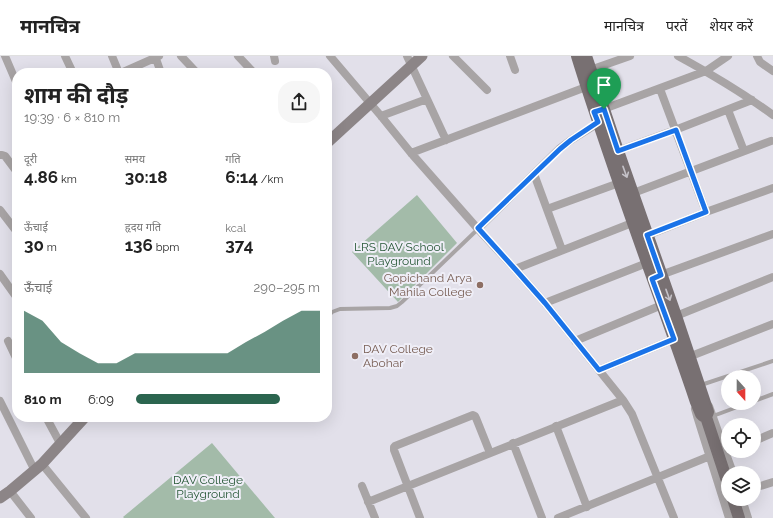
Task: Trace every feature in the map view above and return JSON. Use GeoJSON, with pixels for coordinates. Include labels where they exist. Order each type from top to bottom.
{"type":"FeatureCollection","features":[{"type":"Feature","properties":{"kind":"main road"},"geometry":{"type":"LineString","coordinates":[[577,56],[586,87],[599,115],[657,277],[676,316],[686,358],[700,401],[700,414],[709,419],[723,466]]}},
{"type":"Feature","properties":{"kind":"main road"},"geometry":{"type":"LineString","coordinates":[[586,56],[599,115]]}},
{"type":"Feature","properties":{"kind":"main road"},"geometry":{"type":"LineString","coordinates":[[613,153],[619,183],[628,195],[632,223],[643,237],[647,263],[657,277],[662,305],[674,339],[686,358]]}},
{"type":"Feature","properties":{"kind":"main road"},"geometry":{"type":"LineString","coordinates":[[735,506],[739,518]]}},
{"type":"Feature","properties":{"kind":"street"},"geometry":{"type":"LineString","coordinates":[[5,56],[12,72]]}},
{"type":"Feature","properties":{"kind":"street"},"geometry":{"type":"LineString","coordinates":[[65,56],[70,68]]}},
{"type":"Feature","properties":{"kind":"street"},"geometry":{"type":"LineString","coordinates":[[112,56],[118,68]]}},
{"type":"Feature","properties":{"kind":"street"},"geometry":{"type":"LineString","coordinates":[[131,68],[156,56],[160,68]]}},
{"type":"Feature","properties":{"kind":"street"},"geometry":{"type":"LineString","coordinates":[[181,56],[192,68]]}},
{"type":"Feature","properties":{"kind":"street"},"geometry":{"type":"LineString","coordinates":[[238,56],[249,68]]}},
{"type":"Feature","properties":{"kind":"street"},"geometry":{"type":"LineString","coordinates":[[330,56],[411,153],[545,303],[623,400],[632,414],[674,518]]}},
{"type":"Feature","properties":{"kind":"street"},"geometry":{"type":"LineString","coordinates":[[332,139],[371,104],[410,61],[422,56]]}},
{"type":"Feature","properties":{"kind":"street"},"geometry":{"type":"LineString","coordinates":[[453,56],[487,90]]}},
{"type":"Feature","properties":{"kind":"street"},"geometry":{"type":"LineString","coordinates":[[510,56],[515,70]]}},
{"type":"Feature","properties":{"kind":"street"},"geometry":{"type":"LineString","coordinates":[[590,70],[630,56]]}},
{"type":"Feature","properties":{"kind":"street"},"geometry":{"type":"LineString","coordinates":[[678,56],[706,71],[752,100],[773,116]]}},
{"type":"Feature","properties":{"kind":"street"},"geometry":{"type":"LineString","coordinates":[[478,228],[560,149],[599,115],[706,71],[728,56]]}},
{"type":"Feature","properties":{"kind":"street"},"geometry":{"type":"LineString","coordinates":[[757,56],[760,62],[773,71]]}},
{"type":"Feature","properties":{"kind":"street"},"geometry":{"type":"LineString","coordinates":[[410,61],[446,140]]}},
{"type":"Feature","properties":{"kind":"street"},"geometry":{"type":"LineString","coordinates":[[411,153],[586,87]]}},
{"type":"Feature","properties":{"kind":"street"},"geometry":{"type":"LineString","coordinates":[[660,89],[706,212]]}},
{"type":"Feature","properties":{"kind":"street"},"geometry":{"type":"LineString","coordinates":[[381,116],[427,99]]}},
{"type":"Feature","properties":{"kind":"street"},"geometry":{"type":"LineString","coordinates":[[613,153],[752,100]]}},
{"type":"Feature","properties":{"kind":"street"},"geometry":{"type":"LineString","coordinates":[[728,110],[744,150]]}},
{"type":"Feature","properties":{"kind":"street"},"geometry":{"type":"LineString","coordinates":[[628,195],[771,141]]}},
{"type":"Feature","properties":{"kind":"street"},"geometry":{"type":"LineString","coordinates":[[0,155],[5,156],[12,165]]}},
{"type":"Feature","properties":{"kind":"street"},"geometry":{"type":"LineString","coordinates":[[534,174],[562,250]]}},
{"type":"Feature","properties":{"kind":"street"},"geometry":{"type":"LineString","coordinates":[[547,210],[619,183]]}},
{"type":"Feature","properties":{"kind":"street"},"geometry":{"type":"LineString","coordinates":[[643,237],[773,188]]}},
{"type":"Feature","properties":{"kind":"street"},"geometry":{"type":"LineString","coordinates":[[0,210],[12,226]]}},
{"type":"Feature","properties":{"kind":"street"},"geometry":{"type":"LineString","coordinates":[[515,269],[632,223]]}},
{"type":"Feature","properties":{"kind":"street"},"geometry":{"type":"LineString","coordinates":[[657,277],[773,234]]}},
{"type":"Feature","properties":{"kind":"street"},"geometry":{"type":"LineString","coordinates":[[545,303],[647,263]]}},
{"type":"Feature","properties":{"kind":"street"},"geometry":{"type":"LineString","coordinates":[[0,274],[12,291]]}},
{"type":"Feature","properties":{"kind":"street"},"geometry":{"type":"LineString","coordinates":[[676,316],[773,277]]}},
{"type":"Feature","properties":{"kind":"street"},"geometry":{"type":"LineString","coordinates":[[575,341],[662,305]]}},
{"type":"Feature","properties":{"kind":"street"},"geometry":{"type":"LineString","coordinates":[[686,358],[773,324]]}},
{"type":"Feature","properties":{"kind":"street"},"geometry":{"type":"LineString","coordinates":[[599,370],[674,339]]}},
{"type":"Feature","properties":{"kind":"street"},"geometry":{"type":"LineString","coordinates":[[8,341],[12,349]]}},
{"type":"Feature","properties":{"kind":"street"},"geometry":{"type":"LineString","coordinates":[[368,502],[623,400]]}},
{"type":"Feature","properties":{"kind":"street"},"geometry":{"type":"LineString","coordinates":[[0,401],[38,468],[86,518]]}},
{"type":"Feature","properties":{"kind":"street"},"geometry":{"type":"LineString","coordinates":[[700,401],[695,409],[729,518]]}},
{"type":"Feature","properties":{"kind":"street"},"geometry":{"type":"LineString","coordinates":[[420,518],[394,447],[474,416],[490,453]]}},
{"type":"Feature","properties":{"kind":"street"},"geometry":{"type":"LineString","coordinates":[[709,419],[721,440]]}},
{"type":"Feature","properties":{"kind":"street"},"geometry":{"type":"LineString","coordinates":[[48,422],[60,445]]}},
{"type":"Feature","properties":{"kind":"street"},"geometry":{"type":"LineString","coordinates":[[0,498],[38,468],[81,422]]}},
{"type":"Feature","properties":{"kind":"street"},"geometry":{"type":"LineString","coordinates":[[556,426],[587,507]]}},
{"type":"Feature","properties":{"kind":"street"},"geometry":{"type":"LineString","coordinates":[[761,438],[773,433]]}},
{"type":"Feature","properties":{"kind":"street"},"geometry":{"type":"LineString","coordinates":[[513,443],[542,518]]}},
{"type":"Feature","properties":{"kind":"street"},"geometry":{"type":"LineString","coordinates":[[558,518],[710,456]]}},
{"type":"Feature","properties":{"kind":"street"},"geometry":{"type":"LineString","coordinates":[[761,486],[773,482]]}},
{"type":"Feature","properties":{"kind":"street"},"geometry":{"type":"LineString","coordinates":[[362,486],[375,518]]}},
{"type":"Feature","properties":{"kind":"street"},"geometry":{"type":"LineString","coordinates":[[10,491],[31,518]]}},
{"type":"Feature","properties":{"kind":"street"},"geometry":{"type":"LineString","coordinates":[[744,506],[748,518]]}},
{"type":"Feature","properties":{"kind":"lane"},"geometry":{"type":"LineString","coordinates":[[332,312],[340,309],[390,308],[397,306],[478,228]]}},
{"type":"Feature","properties":{"kind":"lane"},"geometry":{"type":"LineString","coordinates":[[695,387],[773,361]]}},
{"type":"Feature","properties":{"kind":"lane"},"geometry":{"type":"LineString","coordinates":[[761,398],[773,394]]}},
{"type":"Feature","properties":{"kind":"lane"},"geometry":{"type":"LineString","coordinates":[[709,419],[731,410]]}},
{"type":"Feature","properties":{"kind":"green space","name":"LRS DAV School Playground"},"geometry":{"type":"Polygon","coordinates":[[[417,195],[457,243],[398,302],[352,252],[417,195]]]}},
{"type":"Feature","properties":{"kind":"green space","name":"DAV College Playground"},"geometry":{"type":"Polygon","coordinates":[[[212,443],[275,518],[123,517],[212,443]]]}},
{"type":"Feature","properties":{"kind":"place","name":"Gopichand Arya Mahila College"},"geometry":{"type":"Point","coordinates":[480,285]}},
{"type":"Feature","properties":{"kind":"place","name":"DAV College Abohar"},"geometry":{"type":"Point","coordinates":[355,356]}},
{"type":"Feature","properties":{"kind":"route"},"geometry":{"type":"LineString","coordinates":[[604,109],[618,151],[676,130],[706,212],[647,235],[661,275],[652,279],[674,339],[599,370],[545,303],[478,228],[560,149],[598,122],[594,112],[604,109]]}}]}
